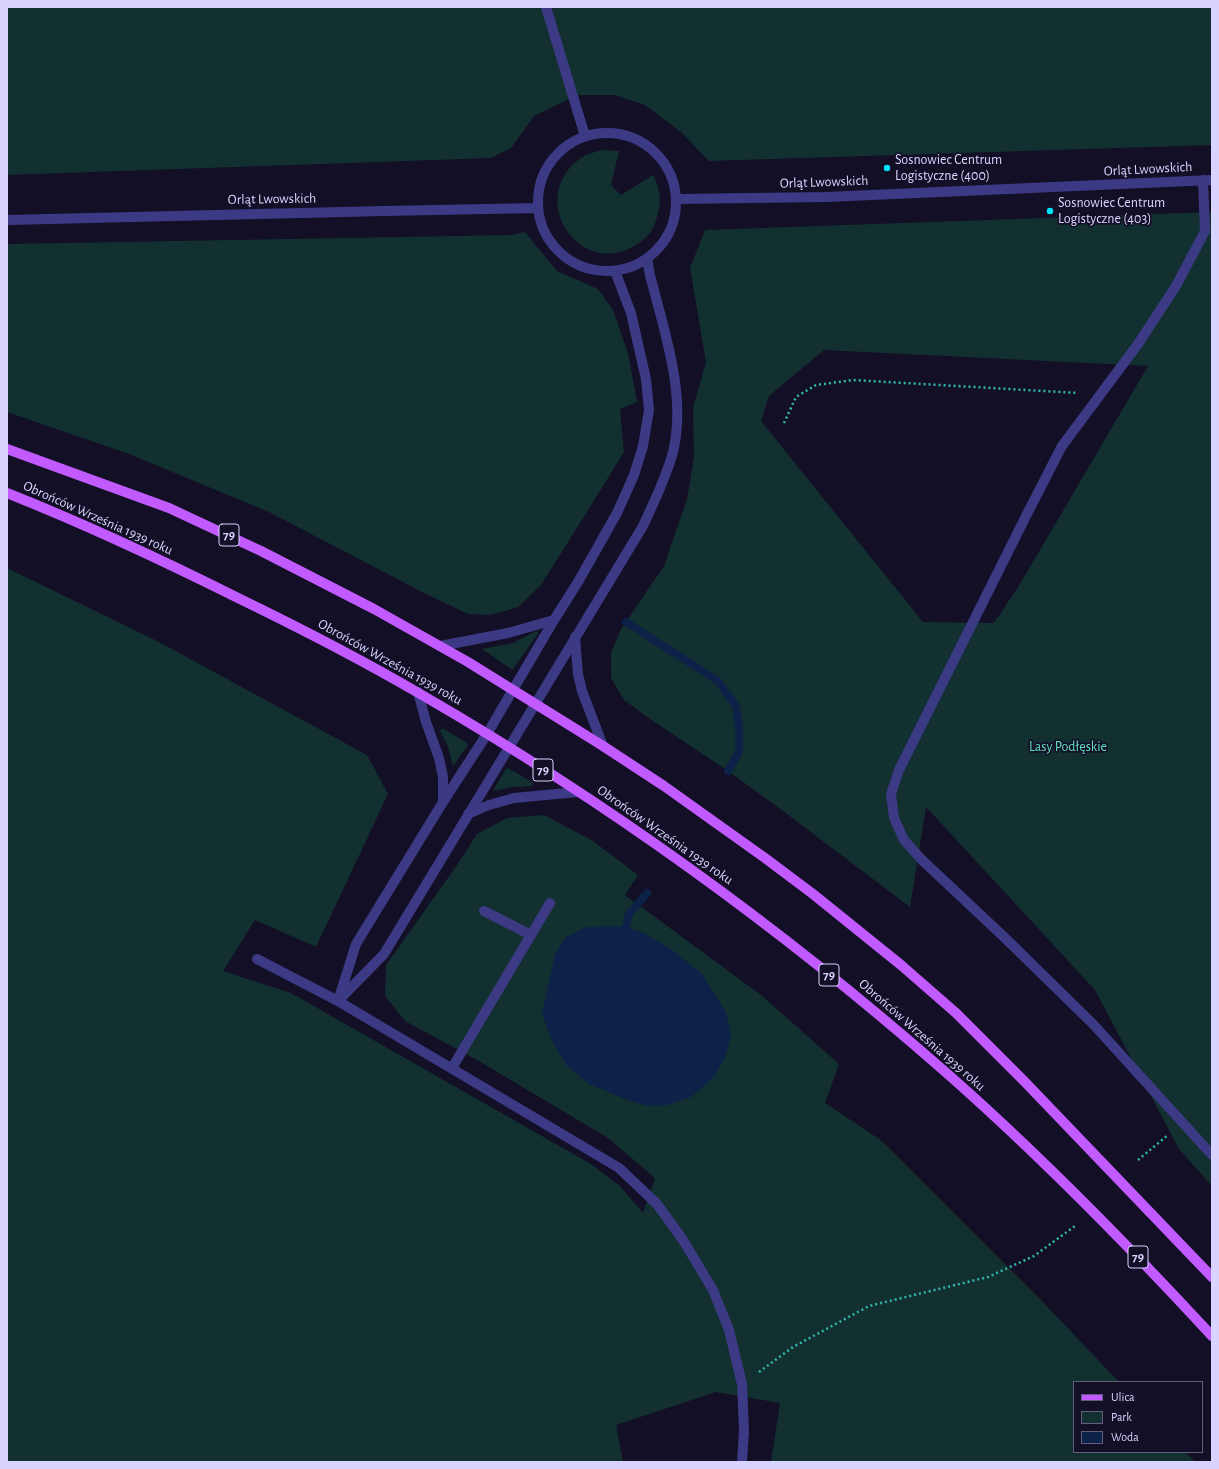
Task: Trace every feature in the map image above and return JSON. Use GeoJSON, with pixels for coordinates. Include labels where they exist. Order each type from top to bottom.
{"type":"FeatureCollection","features":[{"type":"Feature","properties":{"kind":"main road","name":"Obrońców Września 1939 roku"},"geometry":{"type":"LineString","coordinates":[[7,449],[162,506],[261,550],[374,609],[440,646],[514,690],[664,786],[765,858],[862,933],[940,999],[1024,1080],[1212,1277]]}},
{"type":"Feature","properties":{"kind":"main road","name":"Obrońców Września 1939 roku"},"geometry":{"type":"LineString","coordinates":[[7,493],[50,510],[200,578],[284,620],[418,692],[578,792],[655,844],[727,896],[845,988],[906,1038],[985,1108],[1062,1181],[1156,1276],[1212,1336]]}},
{"type":"Feature","properties":{"kind":"street"},"geometry":{"type":"LineString","coordinates":[[546,7],[585,136]]}},
{"type":"Feature","properties":{"kind":"street"},"geometry":{"type":"LineString","coordinates":[[603,133],[622,134],[639,140],[654,151],[666,165],[674,181],[677,199],[676,217],[670,233],[660,248],[647,259],[632,267],[616,271],[593,270],[567,258],[556,248],[543,230],[538,208],[539,190],[544,172],[555,156],[568,144],[585,136],[603,133]]}},
{"type":"Feature","properties":{"kind":"street"},"geometry":{"type":"LineString","coordinates":[[1208,180],[1205,231],[1176,286],[1138,344],[1062,446],[1026,514],[899,770],[891,794],[894,818],[904,840],[922,860],[1003,936],[1093,1024],[1212,1156]]}},
{"type":"Feature","properties":{"kind":"street","name":"Orląt Lwowskich"},"geometry":{"type":"LineString","coordinates":[[677,199],[826,197],[1208,180]]}},
{"type":"Feature","properties":{"kind":"street","name":"Orląt Lwowskich"},"geometry":{"type":"LineString","coordinates":[[7,220],[538,208]]}},
{"type":"Feature","properties":{"kind":"street"},"geometry":{"type":"LineString","coordinates":[[338,1001],[384,954],[643,526],[663,484],[673,451],[678,410],[675,377],[647,259]]}},
{"type":"Feature","properties":{"kind":"street"},"geometry":{"type":"LineString","coordinates":[[338,1001],[356,944],[514,690],[617,513],[634,475],[643,446],[649,410],[646,379],[631,313],[616,271]]}},
{"type":"Feature","properties":{"kind":"street"},"geometry":{"type":"LineString","coordinates":[[440,646],[508,633],[554,620]]}},
{"type":"Feature","properties":{"kind":"street"},"geometry":{"type":"LineString","coordinates":[[576,637],[578,674],[582,692],[603,746]]}},
{"type":"Feature","properties":{"kind":"street"},"geometry":{"type":"LineString","coordinates":[[418,692],[426,722],[439,758],[443,777],[443,802]]}},
{"type":"Feature","properties":{"kind":"street"},"geometry":{"type":"LineString","coordinates":[[468,814],[489,805],[514,798],[578,792]]}},
{"type":"Feature","properties":{"kind":"street"},"geometry":{"type":"LineString","coordinates":[[452,1068],[550,903]]}},
{"type":"Feature","properties":{"kind":"street"},"geometry":{"type":"LineString","coordinates":[[484,911],[531,936]]}},
{"type":"Feature","properties":{"kind":"street"},"geometry":{"type":"LineString","coordinates":[[257,959],[338,1001],[619,1168],[657,1204],[683,1240],[713,1290],[729,1330],[742,1384],[744,1431],[742,1462]]}},
{"type":"Feature","properties":{"kind":"path"},"geometry":{"type":"LineString","coordinates":[[784,423],[796,397],[816,385],[853,380],[1100,394]]}},
{"type":"Feature","properties":{"kind":"path"},"geometry":{"type":"LineString","coordinates":[[1138,1160],[1182,1123]]}},
{"type":"Feature","properties":{"kind":"path"},"geometry":{"type":"LineString","coordinates":[[742,1384],[794,1347],[869,1306],[988,1277],[1034,1256],[1075,1226]]}},
{"type":"Feature","properties":{"kind":"green space"},"geometry":{"type":"Polygon","coordinates":[[[7,7],[1212,7],[1212,145],[709,161],[681,132],[645,105],[615,95],[578,95],[534,116],[511,148],[491,158],[7,175],[7,7]]]}},
{"type":"Feature","properties":{"kind":"green space"},"geometry":{"type":"Polygon","coordinates":[[[602,150],[619,151],[611,185],[621,195],[653,175],[660,195],[658,215],[653,228],[644,240],[631,248],[610,254],[592,251],[576,241],[564,226],[558,209],[559,190],[567,172],[584,156],[602,150]]]}},
{"type":"Feature","properties":{"kind":"green space","name":"Lasy Podłęskie"},"geometry":{"type":"Polygon","coordinates":[[[1212,212],[1212,1186],[1179,1149],[1095,990],[926,807],[910,907],[775,805],[624,700],[611,678],[611,653],[621,629],[664,566],[687,499],[694,457],[693,408],[706,362],[690,268],[705,230],[1212,212]],[[824,350],[769,396],[761,421],[923,622],[994,623],[1020,584],[1148,366],[824,350]]]}},
{"type":"Feature","properties":{"kind":"green space"},"geometry":{"type":"Polygon","coordinates":[[[525,232],[557,271],[598,289],[613,310],[628,353],[637,402],[620,409],[624,452],[541,585],[518,607],[491,615],[468,614],[424,593],[269,512],[129,454],[7,412],[7,244],[512,235],[525,232]]]}},
{"type":"Feature","properties":{"kind":"green space"},"geometry":{"type":"Polygon","coordinates":[[[7,568],[157,641],[367,755],[388,794],[316,947],[255,920],[223,971],[291,993],[591,1164],[620,1186],[643,1213],[655,1178],[608,1138],[477,1060],[405,1021],[385,996],[386,965],[457,865],[477,834],[507,818],[544,815],[593,841],[638,875],[625,895],[761,995],[839,1064],[825,1103],[882,1141],[1042,1301],[1118,1381],[1073,1381],[1073,1453],[1187,1453],[1195,1462],[771,1462],[780,1403],[716,1392],[616,1425],[623,1462],[7,1462],[7,568]]]}},
{"type":"Feature","properties":{"kind":"green space"},"geometry":{"type":"Polygon","coordinates":[[[536,631],[538,634],[513,669],[482,649],[513,643],[536,631]]]}},
{"type":"Feature","properties":{"kind":"green space"},"geometry":{"type":"Polygon","coordinates":[[[441,729],[444,729],[468,745],[453,766],[448,747],[440,731],[441,729]]]}},
{"type":"Feature","properties":{"kind":"green space"},"geometry":{"type":"Polygon","coordinates":[[[508,768],[532,782],[533,786],[513,787],[494,791],[495,787],[508,768]]]}},
{"type":"Feature","properties":{"kind":"water"},"geometry":{"type":"Polygon","coordinates":[[[620,926],[642,932],[671,949],[702,974],[726,1012],[731,1035],[725,1057],[714,1077],[691,1097],[667,1105],[647,1106],[625,1099],[589,1084],[567,1066],[552,1041],[542,1014],[555,954],[566,937],[587,927],[620,926]]]}},
{"type":"Feature","properties":{"kind":"waterway"},"geometry":{"type":"LineString","coordinates":[[626,622],[718,681],[736,706],[739,729],[739,752],[728,771]]}},
{"type":"Feature","properties":{"kind":"waterway"},"geometry":{"type":"LineString","coordinates":[[626,927],[629,914],[647,893]]}},
{"type":"Feature","properties":{"kind":"place","name":"Sosnowiec Centrum Logistyczne (400)"},"geometry":{"type":"Point","coordinates":[887,168]}},
{"type":"Feature","properties":{"kind":"place","name":"Sosnowiec Centrum Logistyczne (403)"},"geometry":{"type":"Point","coordinates":[1050,211]}}]}
